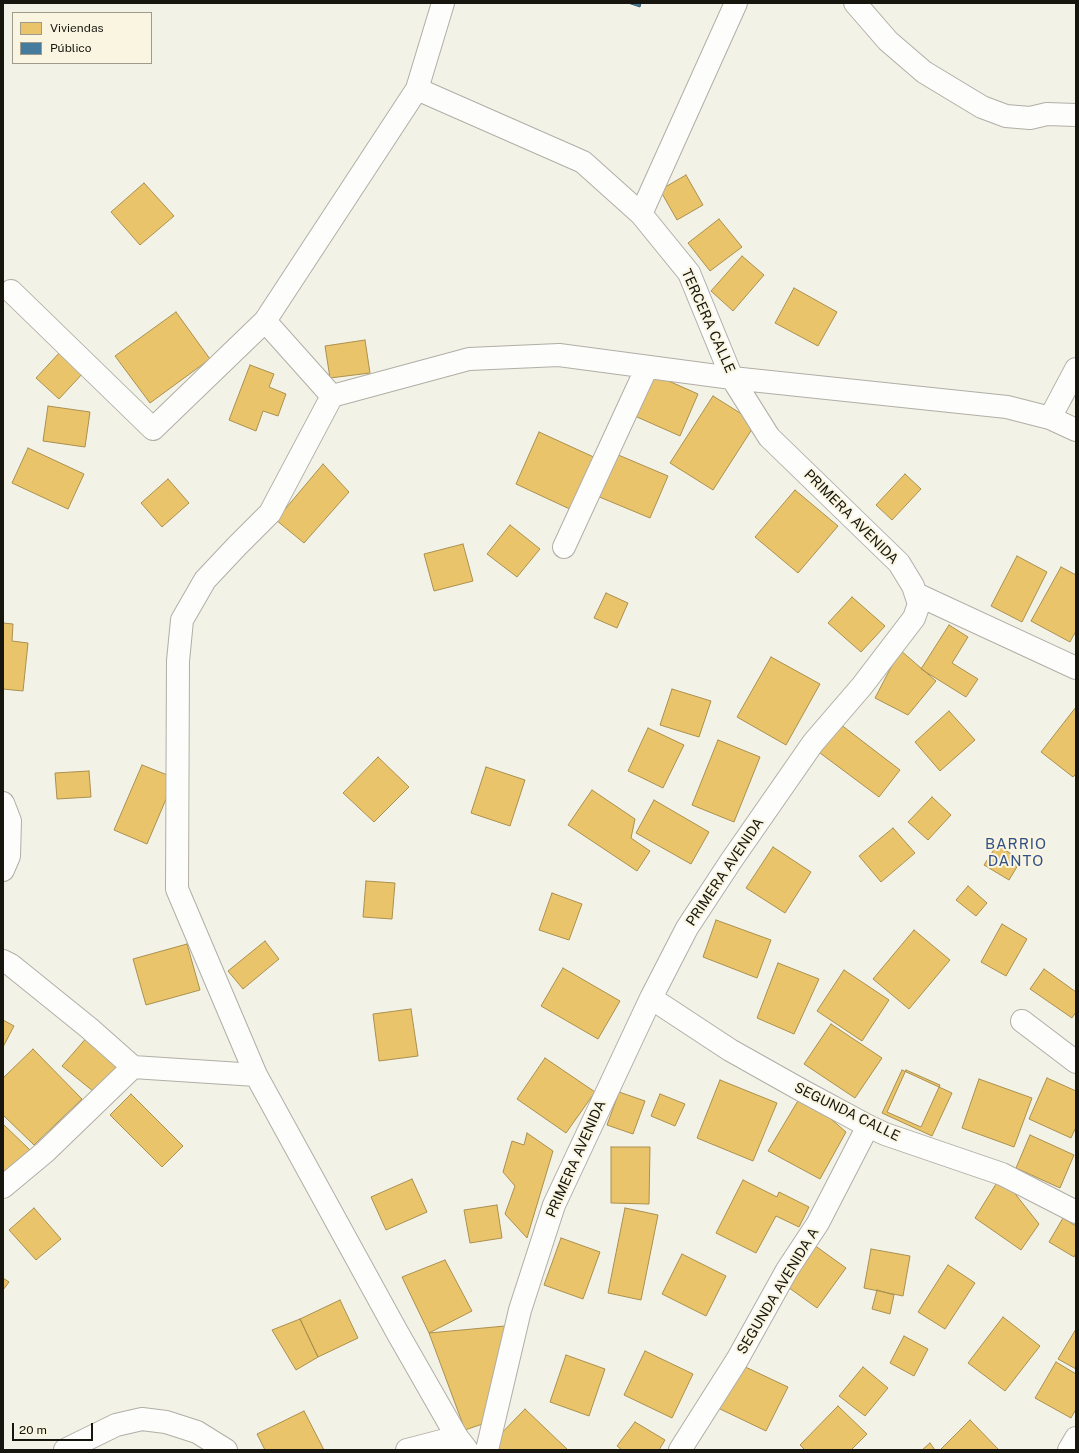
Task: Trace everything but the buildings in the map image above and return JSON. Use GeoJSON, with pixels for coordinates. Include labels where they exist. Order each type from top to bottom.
{"type":"FeatureCollection","features":[{"type":"Feature","properties":{"kind":"street"},"geometry":{"type":"LineString","coordinates":[[11,291],[153,429],[265,321],[417,89],[443,3]]}},
{"type":"Feature","properties":{"kind":"street"},"geometry":{"type":"LineString","coordinates":[[641,214],[736,3]]}},
{"type":"Feature","properties":{"kind":"street"},"geometry":{"type":"LineString","coordinates":[[855,3],[888,41],[924,72],[982,107],[1006,116],[1030,118],[1047,114],[1076,115]]}},
{"type":"Feature","properties":{"kind":"street","name":"TERCERA CALLE"},"geometry":{"type":"LineString","coordinates":[[417,89],[583,162],[641,214],[689,273],[732,378],[1007,407],[1050,418],[1076,430]]}},
{"type":"Feature","properties":{"kind":"street"},"geometry":{"type":"LineString","coordinates":[[265,321],[332,396]]}},
{"type":"Feature","properties":{"kind":"street"},"geometry":{"type":"LineString","coordinates":[[407,1450],[462,1444],[397,1332],[256,1075],[177,889],[178,661],[182,620],[205,580],[270,513],[332,396],[469,359],[559,355],[732,378]]}},
{"type":"Feature","properties":{"kind":"street"},"geometry":{"type":"LineString","coordinates":[[564,546],[646,367]]}},
{"type":"Feature","properties":{"kind":"street"},"geometry":{"type":"LineString","coordinates":[[1050,418],[1076,369]]}},
{"type":"Feature","properties":{"kind":"street","name":"PRIMERA AVENIDA"},"geometry":{"type":"LineString","coordinates":[[487,1450],[520,1310],[554,1205],[651,998],[687,928],[735,855],[813,743],[862,686],[914,618],[919,604],[913,586],[899,563],[769,437],[732,378]]}},
{"type":"Feature","properties":{"kind":"street"},"geometry":{"type":"LineString","coordinates":[[916,594],[1076,668]]}},
{"type":"Feature","properties":{"kind":"street"},"geometry":{"type":"LineString","coordinates":[[3,803],[10,821],[9,856],[3,870]]}},
{"type":"Feature","properties":{"kind":"street"},"geometry":{"type":"LineString","coordinates":[[3,961],[11,965],[83,1023],[133,1067],[256,1075]]}},
{"type":"Feature","properties":{"kind":"street","name":"SEGUNDA CALLE"},"geometry":{"type":"LineString","coordinates":[[651,998],[730,1050],[868,1126],[885,1134],[1002,1174],[1076,1212]]}},
{"type":"Feature","properties":{"kind":"street"},"geometry":{"type":"LineString","coordinates":[[1022,1021],[1076,1062]]}},
{"type":"Feature","properties":{"kind":"street"},"geometry":{"type":"LineString","coordinates":[[3,1187],[45,1152],[133,1067]]}},
{"type":"Feature","properties":{"kind":"street","name":"SEGUNDA AVENIDA A"},"geometry":{"type":"LineString","coordinates":[[680,1450],[737,1360],[787,1270],[818,1224],[868,1126]]}},
{"type":"Feature","properties":{"kind":"street"},"geometry":{"type":"LineString","coordinates":[[65,1450],[116,1425],[142,1419],[166,1422],[197,1432],[226,1450]]}},
{"type":"Feature","properties":{"kind":"street"},"geometry":{"type":"LineString","coordinates":[[1069,1450],[1076,1438]]}},
{"type":"Feature","properties":{"kind":"district","name":"BARRIO DANTO"},"geometry":{"type":"Point","coordinates":[1016,852]}}]}
